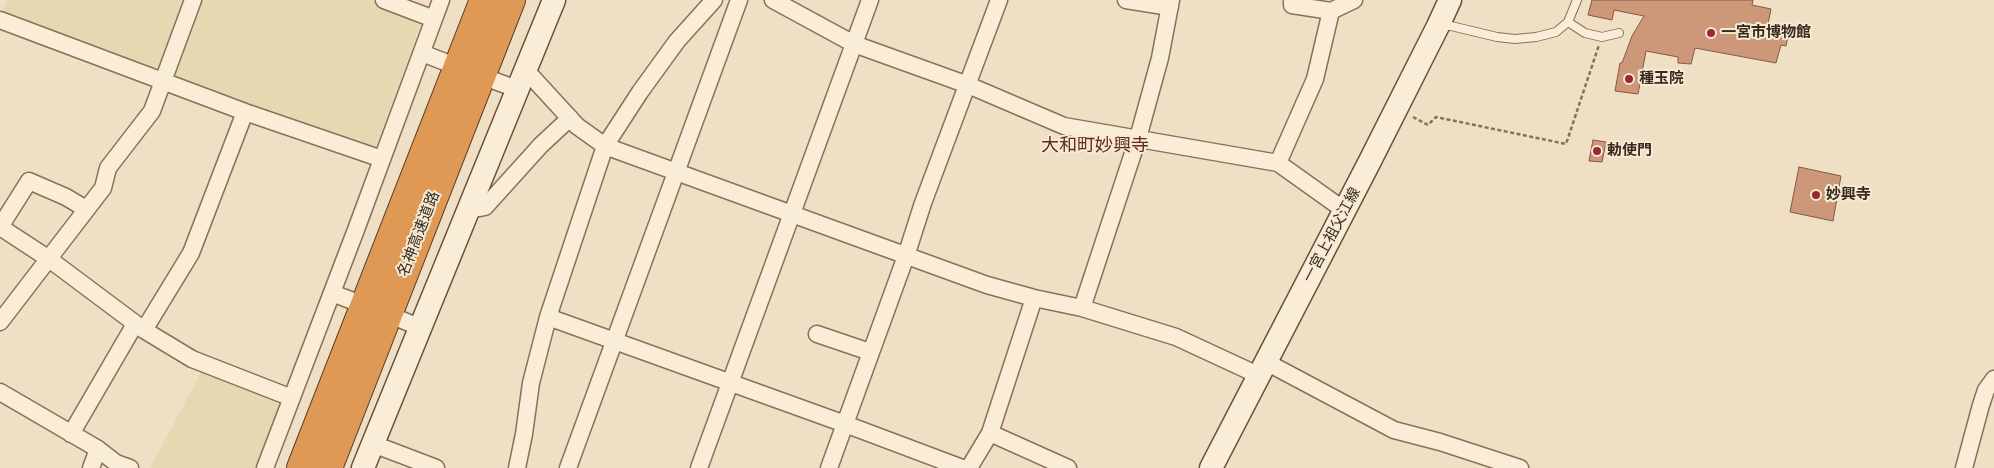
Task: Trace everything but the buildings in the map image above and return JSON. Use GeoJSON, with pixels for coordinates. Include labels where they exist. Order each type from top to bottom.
{"type":"FeatureCollection","features":[{"type":"Feature","properties":{"kind":"highway","name":"名神高速道路"},"geometry":{"type":"LineString","coordinates":[[301,468],[484,0]]}},
{"type":"Feature","properties":{"kind":"highway","name":"名神高速道路"},"geometry":{"type":"LineString","coordinates":[[328,468],[511,0]]}},
{"type":"Feature","properties":{"kind":"main road"},"geometry":{"type":"LineString","coordinates":[[363,468],[373,444],[412,324],[469,210],[554,0]]}},
{"type":"Feature","properties":{"kind":"main road","name":"一宮上祖父江線"},"geometry":{"type":"LineString","coordinates":[[1211,468],[1450,0]]}},
{"type":"Feature","properties":{"kind":"street"},"geometry":{"type":"LineString","coordinates":[[0,322],[103,188],[108,168],[152,111],[193,0]]}},
{"type":"Feature","properties":{"kind":"street"},"geometry":{"type":"LineString","coordinates":[[384,0],[434,19]]}},
{"type":"Feature","properties":{"kind":"street"},"geometry":{"type":"LineString","coordinates":[[266,468],[441,0]]}},
{"type":"Feature","properties":{"kind":"street"},"geometry":{"type":"LineString","coordinates":[[517,468],[531,383],[548,317],[605,146],[640,92],[677,41],[714,0]]}},
{"type":"Feature","properties":{"kind":"street"},"geometry":{"type":"LineString","coordinates":[[568,468],[739,0]]}},
{"type":"Feature","properties":{"kind":"street"},"geometry":{"type":"LineString","coordinates":[[773,0],[854,44],[968,86],[1064,126],[1278,163],[1344,210]]}},
{"type":"Feature","properties":{"kind":"street"},"geometry":{"type":"LineString","coordinates":[[698,468],[870,0]]}},
{"type":"Feature","properties":{"kind":"street"},"geometry":{"type":"LineString","coordinates":[[828,468],[906,256],[923,203],[999,0]]}},
{"type":"Feature","properties":{"kind":"street"},"geometry":{"type":"LineString","coordinates":[[1082,308],[1138,138],[1160,58],[1170,4],[1126,0]]}},
{"type":"Feature","properties":{"kind":"street"},"geometry":{"type":"LineString","coordinates":[[1292,0],[1292,5],[1331,11],[1354,0]]}},
{"type":"Feature","properties":{"kind":"street"},"geometry":{"type":"LineString","coordinates":[[1278,163],[1315,79],[1331,11]]}},
{"type":"Feature","properties":{"kind":"street"},"geometry":{"type":"LineString","coordinates":[[0,20],[245,112],[382,159]]}},
{"type":"Feature","properties":{"kind":"street"},"geometry":{"type":"LineString","coordinates":[[422,53],[445,62]]}},
{"type":"Feature","properties":{"kind":"street"},"geometry":{"type":"LineString","coordinates":[[495,81],[521,81],[532,77],[570,118],[605,146],[987,285],[1034,298],[1082,308],[1262,368],[1394,430],[1440,442],[1520,468]]}},
{"type":"Feature","properties":{"kind":"street"},"geometry":{"type":"LineString","coordinates":[[71,434],[139,327],[191,253],[245,112]]}},
{"type":"Feature","properties":{"kind":"street"},"geometry":{"type":"LineString","coordinates":[[469,210],[485,207],[541,145],[570,118]]}},
{"type":"Feature","properties":{"kind":"street"},"geometry":{"type":"LineString","coordinates":[[86,210],[66,197],[29,181],[0,227],[49,259],[139,327],[192,358],[292,398]]}},
{"type":"Feature","properties":{"kind":"street"},"geometry":{"type":"LineString","coordinates":[[332,293],[353,301]]}},
{"type":"Feature","properties":{"kind":"street"},"geometry":{"type":"LineString","coordinates":[[969,468],[990,433],[1034,298]]}},
{"type":"Feature","properties":{"kind":"street"},"geometry":{"type":"LineString","coordinates":[[548,317],[962,468]]}},
{"type":"Feature","properties":{"kind":"street"},"geometry":{"type":"LineString","coordinates":[[817,334],[870,352]]}},
{"type":"Feature","properties":{"kind":"street"},"geometry":{"type":"LineString","coordinates":[[1964,468],[1986,390],[1994,379]]}},
{"type":"Feature","properties":{"kind":"street"},"geometry":{"type":"LineString","coordinates":[[0,392],[98,449],[116,464],[130,468]]}},
{"type":"Feature","properties":{"kind":"street"},"geometry":{"type":"LineString","coordinates":[[990,433],[1068,468]]}},
{"type":"Feature","properties":{"kind":"street"},"geometry":{"type":"LineString","coordinates":[[373,444],[436,468]]}},
{"type":"Feature","properties":{"kind":"street"},"geometry":{"type":"LineString","coordinates":[[91,468],[98,449]]}},
{"type":"Feature","properties":{"kind":"lane"},"geometry":{"type":"LineString","coordinates":[[1438,26],[1451,26],[1472,32],[1515,39],[1536,37],[1556,32],[1568,22],[1577,0]]}},
{"type":"Feature","properties":{"kind":"lane"},"geometry":{"type":"LineString","coordinates":[[1568,22],[1584,33],[1602,37],[1619,33]]}},
{"type":"Feature","properties":{"kind":"path"},"geometry":{"type":"LineString","coordinates":[[1396,109],[1428,125],[1436,117],[1566,144],[1602,37]]}},
{"type":"Feature","properties":{"kind":"shaded area"},"geometry":{"type":"Polygon","coordinates":[[[7,0],[183,0],[157,70],[3,11],[7,0]]]}},
{"type":"Feature","properties":{"kind":"shaded area"},"geometry":{"type":"Polygon","coordinates":[[[200,0],[373,0],[423,18],[374,151],[175,76],[172,70],[200,0]]]}},
{"type":"Feature","properties":{"kind":"shaded area"},"geometry":{"type":"Polygon","coordinates":[[[204,367],[281,401],[255,468],[150,468],[204,367]]]}},
{"type":"Feature","properties":{"kind":"place","name":"一宮市博物館"},"geometry":{"type":"Point","coordinates":[1711,33]}},
{"type":"Feature","properties":{"kind":"place","name":"種玉院"},"geometry":{"type":"Point","coordinates":[1629,79]}},
{"type":"Feature","properties":{"kind":"place","name":"勅使門"},"geometry":{"type":"Point","coordinates":[1597,151]}},
{"type":"Feature","properties":{"kind":"place","name":"妙興寺"},"geometry":{"type":"Point","coordinates":[1816,195]}},
{"type":"Feature","properties":{"kind":"district","name":"大和町妙興寺"},"geometry":{"type":"Point","coordinates":[1095,146]}}]}
